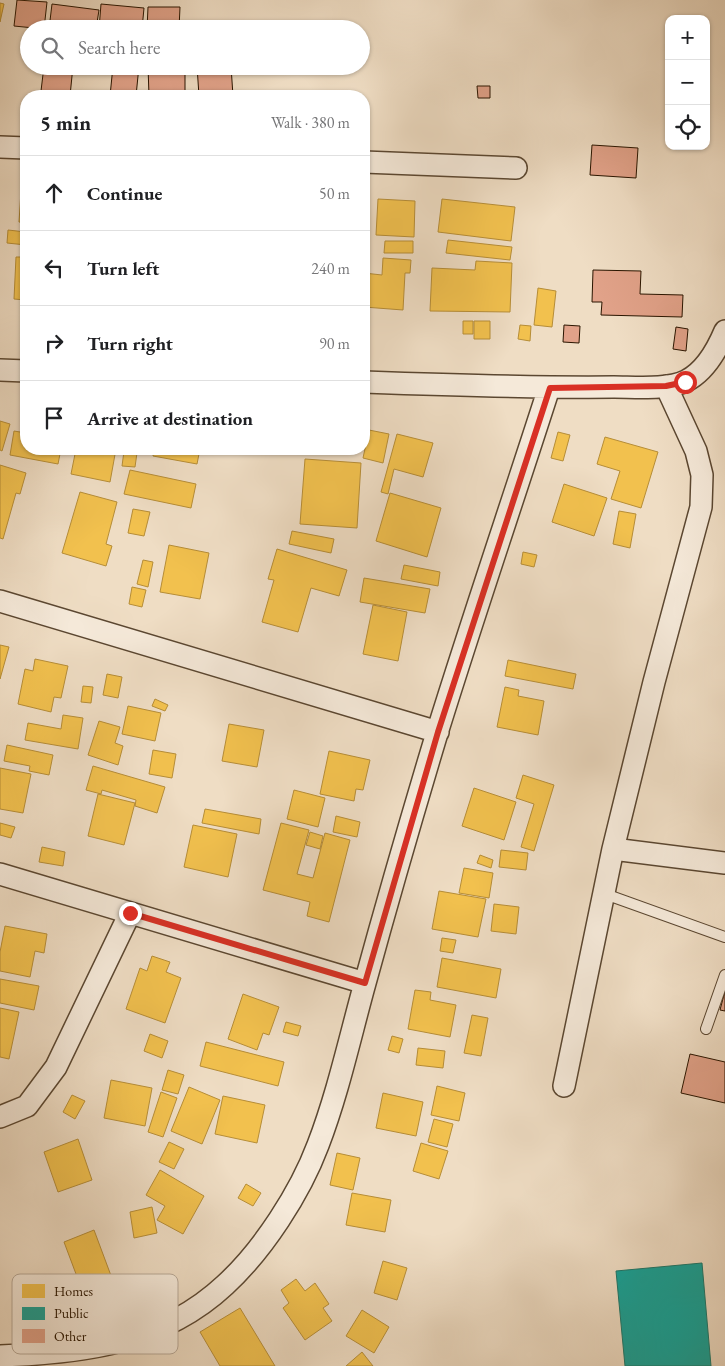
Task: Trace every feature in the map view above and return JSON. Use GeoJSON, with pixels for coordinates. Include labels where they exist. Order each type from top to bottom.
{"type":"FeatureCollection","features":[{"type":"Feature","properties":{"kind":"street"},"geometry":{"type":"LineString","coordinates":[[0,147],[20,148]]}},
{"type":"Feature","properties":{"kind":"street"},"geometry":{"type":"LineString","coordinates":[[370,162],[516,168]]}},
{"type":"Feature","properties":{"kind":"street"},"geometry":{"type":"LineString","coordinates":[[370,382],[550,388],[666,386],[685,382],[700,372],[720,343],[725,331]]}},
{"type":"Feature","properties":{"kind":"street"},"geometry":{"type":"LineString","coordinates":[[0,370],[20,371]]}},
{"type":"Feature","properties":{"kind":"street"},"geometry":{"type":"LineString","coordinates":[[564,1086],[613,849],[654,682],[701,507],[702,475],[696,451],[666,386]]}},
{"type":"Feature","properties":{"kind":"street"},"geometry":{"type":"LineString","coordinates":[[178,1317],[196,1308],[233,1277],[254,1256],[291,1202],[318,1147],[438,732],[550,388]]}},
{"type":"Feature","properties":{"kind":"street"},"geometry":{"type":"LineString","coordinates":[[0,601],[438,732]]}},
{"type":"Feature","properties":{"kind":"street"},"geometry":{"type":"LineString","coordinates":[[613,849],[725,863]]}},
{"type":"Feature","properties":{"kind":"street"},"geometry":{"type":"LineString","coordinates":[[0,874],[365,983]]}},
{"type":"Feature","properties":{"kind":"street"},"geometry":{"type":"LineString","coordinates":[[0,1117],[27,1106],[56,1067],[130,913]]}},
{"type":"Feature","properties":{"kind":"street"},"geometry":{"type":"LineString","coordinates":[[0,1356],[40,1354]]}},
{"type":"Feature","properties":{"kind":"lane"},"geometry":{"type":"LineString","coordinates":[[605,894],[725,937]]}},
{"type":"Feature","properties":{"kind":"lane"},"geometry":{"type":"LineString","coordinates":[[706,1029],[725,975]]}},
{"type":"Feature","properties":{"kind":"building: Homes"},"geometry":{"type":"Polygon","coordinates":[[[0,3],[4,4],[0,22],[0,3]]]}},
{"type":"Feature","properties":{"kind":"building: Homes"},"geometry":{"type":"Polygon","coordinates":[[[378,199],[415,201],[414,237],[376,235],[378,199]]]}},
{"type":"Feature","properties":{"kind":"building: Homes"},"geometry":{"type":"Polygon","coordinates":[[[442,199],[515,207],[511,241],[438,232],[442,199]]]}},
{"type":"Feature","properties":{"kind":"building: Homes"},"geometry":{"type":"Polygon","coordinates":[[[8,230],[20,231],[20,244],[7,243],[8,230]]]}},
{"type":"Feature","properties":{"kind":"building: Homes"},"geometry":{"type":"Polygon","coordinates":[[[448,240],[512,247],[510,260],[446,253],[448,240]]]}},
{"type":"Feature","properties":{"kind":"building: Homes"},"geometry":{"type":"Polygon","coordinates":[[[385,241],[413,241],[413,253],[384,253],[385,241]]]}},
{"type":"Feature","properties":{"kind":"building: Homes"},"geometry":{"type":"Polygon","coordinates":[[[16,257],[20,257],[20,300],[14,299],[16,257]]]}},
{"type":"Feature","properties":{"kind":"building: Homes"},"geometry":{"type":"Polygon","coordinates":[[[383,258],[411,260],[410,273],[405,273],[403,310],[370,307],[370,274],[382,275],[383,258]]]}},
{"type":"Feature","properties":{"kind":"building: Homes"},"geometry":{"type":"Polygon","coordinates":[[[476,261],[512,263],[510,312],[430,311],[432,268],[475,270],[476,261]]]}},
{"type":"Feature","properties":{"kind":"building: Homes"},"geometry":{"type":"Polygon","coordinates":[[[538,288],[556,291],[552,327],[534,325],[538,288]]]}},
{"type":"Feature","properties":{"kind":"building: Homes"},"geometry":{"type":"Polygon","coordinates":[[[463,321],[473,321],[473,334],[463,334],[463,321]]]}},
{"type":"Feature","properties":{"kind":"building: Homes"},"geometry":{"type":"Polygon","coordinates":[[[474,321],[490,321],[490,339],[474,339],[474,321]]]}},
{"type":"Feature","properties":{"kind":"building: Homes"},"geometry":{"type":"Polygon","coordinates":[[[520,325],[531,326],[530,341],[518,339],[520,325]]]}},
{"type":"Feature","properties":{"kind":"building: Homes"},"geometry":{"type":"Polygon","coordinates":[[[0,421],[10,424],[2,451],[0,450],[0,421]]]}},
{"type":"Feature","properties":{"kind":"building: Homes"},"geometry":{"type":"Polygon","coordinates":[[[370,430],[389,434],[383,463],[363,458],[364,455],[370,455],[370,430]]]}},
{"type":"Feature","properties":{"kind":"building: Homes"},"geometry":{"type":"Polygon","coordinates":[[[14,431],[20,432],[20,455],[60,455],[58,464],[10,455],[14,431]]]}},
{"type":"Feature","properties":{"kind":"building: Homes"},"geometry":{"type":"Polygon","coordinates":[[[558,432],[570,435],[563,461],[551,458],[558,432]]]}},
{"type":"Feature","properties":{"kind":"building: Homes"},"geometry":{"type":"Polygon","coordinates":[[[397,434],[433,443],[423,477],[394,469],[388,494],[381,492],[397,434]]]}},
{"type":"Feature","properties":{"kind":"building: Homes"},"geometry":{"type":"Polygon","coordinates":[[[605,437],[658,452],[641,508],[611,499],[620,471],[597,464],[605,437]]]}},
{"type":"Feature","properties":{"kind":"building: Homes"},"geometry":{"type":"Polygon","coordinates":[[[75,455],[115,455],[110,482],[71,474],[75,455]]]}},
{"type":"Feature","properties":{"kind":"building: Homes"},"geometry":{"type":"Polygon","coordinates":[[[123,455],[137,455],[135,467],[122,466],[123,455]]]}},
{"type":"Feature","properties":{"kind":"building: Homes"},"geometry":{"type":"Polygon","coordinates":[[[153,455],[199,455],[197,464],[153,455]]]}},
{"type":"Feature","properties":{"kind":"building: Homes"},"geometry":{"type":"Polygon","coordinates":[[[305,459],[361,463],[357,528],[300,524],[305,459]]]}},
{"type":"Feature","properties":{"kind":"building: Homes"},"geometry":{"type":"Polygon","coordinates":[[[0,465],[26,473],[20,494],[16,493],[3,539],[0,538],[0,465]]]}},
{"type":"Feature","properties":{"kind":"building: Homes"},"geometry":{"type":"Polygon","coordinates":[[[130,470],[196,484],[191,508],[124,494],[130,470]]]}},
{"type":"Feature","properties":{"kind":"building: Homes"},"geometry":{"type":"Polygon","coordinates":[[[564,484],[607,498],[594,536],[552,522],[564,484]]]}},
{"type":"Feature","properties":{"kind":"building: Homes"},"geometry":{"type":"Polygon","coordinates":[[[80,492],[117,502],[106,544],[112,546],[106,566],[62,553],[80,492]]]}},
{"type":"Feature","properties":{"kind":"building: Homes"},"geometry":{"type":"Polygon","coordinates":[[[390,493],[441,508],[427,557],[376,541],[390,493]]]}},
{"type":"Feature","properties":{"kind":"building: Homes"},"geometry":{"type":"Polygon","coordinates":[[[133,509],[150,512],[144,536],[128,533],[133,509]]]}},
{"type":"Feature","properties":{"kind":"building: Homes"},"geometry":{"type":"Polygon","coordinates":[[[619,511],[636,514],[630,548],[613,544],[619,511]]]}},
{"type":"Feature","properties":{"kind":"building: Homes"},"geometry":{"type":"Polygon","coordinates":[[[292,531],[334,539],[331,553],[289,544],[292,531]]]}},
{"type":"Feature","properties":{"kind":"building: Homes"},"geometry":{"type":"Polygon","coordinates":[[[169,545],[209,553],[200,599],[160,592],[169,545]]]}},
{"type":"Feature","properties":{"kind":"building: Homes"},"geometry":{"type":"Polygon","coordinates":[[[277,549],[347,570],[339,596],[311,588],[298,632],[262,622],[274,580],[268,579],[277,549]]]}},
{"type":"Feature","properties":{"kind":"building: Homes"},"geometry":{"type":"Polygon","coordinates":[[[523,552],[537,555],[534,567],[521,564],[523,552]]]}},
{"type":"Feature","properties":{"kind":"building: Homes"},"geometry":{"type":"Polygon","coordinates":[[[143,560],[153,562],[148,587],[137,584],[143,560]]]}},
{"type":"Feature","properties":{"kind":"building: Homes"},"geometry":{"type":"Polygon","coordinates":[[[404,565],[440,572],[438,586],[401,579],[404,565]]]}},
{"type":"Feature","properties":{"kind":"building: Homes"},"geometry":{"type":"Polygon","coordinates":[[[364,578],[430,589],[425,613],[360,602],[364,578]]]}},
{"type":"Feature","properties":{"kind":"building: Homes"},"geometry":{"type":"Polygon","coordinates":[[[132,587],[146,590],[142,607],[129,604],[132,587]]]}},
{"type":"Feature","properties":{"kind":"building: Homes"},"geometry":{"type":"Polygon","coordinates":[[[373,605],[407,612],[398,661],[363,654],[373,605]]]}},
{"type":"Feature","properties":{"kind":"building: Homes"},"geometry":{"type":"Polygon","coordinates":[[[0,645],[9,647],[0,679],[0,645]]]}},
{"type":"Feature","properties":{"kind":"building: Homes"},"geometry":{"type":"Polygon","coordinates":[[[35,659],[68,666],[61,698],[54,697],[51,712],[18,704],[25,669],[33,671],[35,659]]]}},
{"type":"Feature","properties":{"kind":"building: Homes"},"geometry":{"type":"Polygon","coordinates":[[[508,660],[576,674],[573,689],[505,676],[508,660]]]}},
{"type":"Feature","properties":{"kind":"building: Homes"},"geometry":{"type":"Polygon","coordinates":[[[107,674],[122,677],[118,698],[103,695],[107,674]]]}},
{"type":"Feature","properties":{"kind":"building: Homes"},"geometry":{"type":"Polygon","coordinates":[[[83,686],[93,687],[91,703],[81,702],[83,686]]]}},
{"type":"Feature","properties":{"kind":"building: Homes"},"geometry":{"type":"Polygon","coordinates":[[[505,687],[519,690],[518,696],[544,701],[538,735],[497,727],[505,687]]]}},
{"type":"Feature","properties":{"kind":"building: Homes"},"geometry":{"type":"Polygon","coordinates":[[[155,699],[168,705],[165,711],[152,706],[155,699]]]}},
{"type":"Feature","properties":{"kind":"building: Homes"},"geometry":{"type":"Polygon","coordinates":[[[128,706],[161,713],[155,741],[122,734],[128,706]]]}},
{"type":"Feature","properties":{"kind":"building: Homes"},"geometry":{"type":"Polygon","coordinates":[[[63,715],[83,718],[78,749],[25,740],[28,723],[61,729],[63,715]]]}},
{"type":"Feature","properties":{"kind":"building: Homes"},"geometry":{"type":"Polygon","coordinates":[[[99,721],[120,727],[115,743],[123,746],[118,765],[88,755],[99,721]]]}},
{"type":"Feature","properties":{"kind":"building: Homes"},"geometry":{"type":"Polygon","coordinates":[[[229,724],[264,730],[257,767],[222,761],[229,724]]]}},
{"type":"Feature","properties":{"kind":"building: Homes"},"geometry":{"type":"Polygon","coordinates":[[[7,745],[53,755],[49,775],[29,771],[30,766],[4,761],[7,745]]]}},
{"type":"Feature","properties":{"kind":"building: Homes"},"geometry":{"type":"Polygon","coordinates":[[[153,750],[176,754],[172,778],[149,774],[153,750]]]}},
{"type":"Feature","properties":{"kind":"building: Homes"},"geometry":{"type":"Polygon","coordinates":[[[329,751],[370,760],[363,790],[356,789],[354,801],[320,794],[329,751]]]}},
{"type":"Feature","properties":{"kind":"building: Homes"},"geometry":{"type":"Polygon","coordinates":[[[93,766],[165,787],[157,813],[135,806],[136,800],[102,790],[101,794],[86,790],[93,766]]]}},
{"type":"Feature","properties":{"kind":"building: Homes"},"geometry":{"type":"Polygon","coordinates":[[[0,768],[31,774],[23,813],[0,809],[0,768]]]}},
{"type":"Feature","properties":{"kind":"building: Homes"},"geometry":{"type":"Polygon","coordinates":[[[523,775],[554,785],[534,851],[521,847],[534,804],[516,798],[523,775]]]}},
{"type":"Feature","properties":{"kind":"building: Homes"},"geometry":{"type":"Polygon","coordinates":[[[474,788],[516,802],[504,840],[462,826],[474,788]]]}},
{"type":"Feature","properties":{"kind":"building: Homes"},"geometry":{"type":"Polygon","coordinates":[[[294,790],[325,798],[318,827],[287,819],[294,790]]]}},
{"type":"Feature","properties":{"kind":"building: Homes"},"geometry":{"type":"Polygon","coordinates":[[[98,794],[135,803],[124,845],[88,836],[98,794]]]}},
{"type":"Feature","properties":{"kind":"building: Homes"},"geometry":{"type":"Polygon","coordinates":[[[205,809],[261,819],[259,834],[202,823],[205,809]]]}},
{"type":"Feature","properties":{"kind":"building: Homes"},"geometry":{"type":"Polygon","coordinates":[[[336,816],[360,822],[357,837],[333,832],[336,816]]]}},
{"type":"Feature","properties":{"kind":"building: Homes"},"geometry":{"type":"Polygon","coordinates":[[[0,823],[15,827],[11,838],[0,835],[0,823]]]}},
{"type":"Feature","properties":{"kind":"building: Homes"},"geometry":{"type":"Polygon","coordinates":[[[281,823],[309,830],[297,874],[313,878],[325,833],[350,840],[329,922],[307,916],[310,902],[263,890],[281,823]]]}},
{"type":"Feature","properties":{"kind":"building: Homes"},"geometry":{"type":"Polygon","coordinates":[[[193,825],[237,834],[228,877],[184,867],[193,825]]]}},
{"type":"Feature","properties":{"kind":"building: Homes"},"geometry":{"type":"Polygon","coordinates":[[[310,832],[323,836],[320,849],[306,845],[310,832]]]}},
{"type":"Feature","properties":{"kind":"building: Homes"},"geometry":{"type":"Polygon","coordinates":[[[42,847],[65,852],[63,866],[39,862],[42,847]]]}},
{"type":"Feature","properties":{"kind":"building: Homes"},"geometry":{"type":"Polygon","coordinates":[[[501,850],[528,853],[526,870],[499,867],[501,850]]]}},
{"type":"Feature","properties":{"kind":"building: Homes"},"geometry":{"type":"Polygon","coordinates":[[[480,855],[493,860],[491,868],[477,863],[480,855]]]}},
{"type":"Feature","properties":{"kind":"building: Homes"},"geometry":{"type":"Polygon","coordinates":[[[464,868],[493,873],[489,898],[459,893],[464,868]]]}},
{"type":"Feature","properties":{"kind":"building: Homes"},"geometry":{"type":"Polygon","coordinates":[[[439,891],[486,899],[478,937],[432,929],[439,891]]]}},
{"type":"Feature","properties":{"kind":"building: Homes"},"geometry":{"type":"Polygon","coordinates":[[[494,904],[519,907],[516,934],[491,931],[494,904]]]}},
{"type":"Feature","properties":{"kind":"building: Homes"},"geometry":{"type":"Polygon","coordinates":[[[5,926],[47,934],[44,953],[35,951],[30,977],[0,971],[0,952],[5,926]]]}},
{"type":"Feature","properties":{"kind":"building: Homes"},"geometry":{"type":"Polygon","coordinates":[[[442,938],[456,940],[453,953],[440,951],[442,938]]]}},
{"type":"Feature","properties":{"kind":"building: Homes"},"geometry":{"type":"Polygon","coordinates":[[[152,956],[170,962],[166,972],[181,978],[165,1023],[126,1009],[140,968],[147,971],[152,956]]]}},
{"type":"Feature","properties":{"kind":"building: Homes"},"geometry":{"type":"Polygon","coordinates":[[[442,958],[501,969],[496,998],[437,987],[442,958]]]}},
{"type":"Feature","properties":{"kind":"building: Homes"},"geometry":{"type":"Polygon","coordinates":[[[0,979],[39,986],[34,1010],[0,1003],[0,979]]]}},
{"type":"Feature","properties":{"kind":"building: Homes"},"geometry":{"type":"Polygon","coordinates":[[[415,990],[431,992],[430,1000],[456,1005],[450,1037],[408,1029],[415,990]]]}},
{"type":"Feature","properties":{"kind":"building: Homes"},"geometry":{"type":"Polygon","coordinates":[[[243,994],[279,1007],[269,1035],[263,1033],[257,1050],[228,1039],[243,994]]]}},
{"type":"Feature","properties":{"kind":"building: Homes"},"geometry":{"type":"Polygon","coordinates":[[[0,1008],[19,1012],[9,1059],[0,1057],[0,1008]]]}},
{"type":"Feature","properties":{"kind":"building: Homes"},"geometry":{"type":"Polygon","coordinates":[[[472,1015],[488,1018],[481,1056],[464,1053],[472,1015]]]}},
{"type":"Feature","properties":{"kind":"building: Homes"},"geometry":{"type":"Polygon","coordinates":[[[286,1022],[301,1026],[298,1036],[283,1032],[286,1022]]]}},
{"type":"Feature","properties":{"kind":"building: Homes"},"geometry":{"type":"Polygon","coordinates":[[[150,1034],[168,1041],[162,1058],[144,1051],[150,1034]]]}},
{"type":"Feature","properties":{"kind":"building: Homes"},"geometry":{"type":"Polygon","coordinates":[[[392,1036],[403,1039],[399,1053],[388,1050],[392,1036]]]}},
{"type":"Feature","properties":{"kind":"building: Homes"},"geometry":{"type":"Polygon","coordinates":[[[206,1042],[284,1062],[278,1086],[200,1066],[206,1042]]]}},
{"type":"Feature","properties":{"kind":"building: Homes"},"geometry":{"type":"Polygon","coordinates":[[[418,1048],[445,1051],[443,1068],[416,1065],[418,1048]]]}},
{"type":"Feature","properties":{"kind":"building: Homes"},"geometry":{"type":"Polygon","coordinates":[[[168,1070],[184,1075],[178,1094],[162,1090],[168,1070]]]}},
{"type":"Feature","properties":{"kind":"building: Homes"},"geometry":{"type":"Polygon","coordinates":[[[111,1080],[152,1088],[145,1126],[104,1118],[111,1080]]]}},
{"type":"Feature","properties":{"kind":"building: Homes"},"geometry":{"type":"Polygon","coordinates":[[[437,1086],[465,1093],[459,1121],[431,1115],[437,1086]]]}},
{"type":"Feature","properties":{"kind":"building: Homes"},"geometry":{"type":"Polygon","coordinates":[[[189,1087],[220,1100],[202,1144],[171,1131],[189,1087]]]}},
{"type":"Feature","properties":{"kind":"building: Homes"},"geometry":{"type":"Polygon","coordinates":[[[161,1092],[177,1098],[163,1137],[148,1132],[161,1092]]]}},
{"type":"Feature","properties":{"kind":"building: Homes"},"geometry":{"type":"Polygon","coordinates":[[[383,1093],[423,1102],[416,1136],[376,1128],[383,1093]]]}},
{"type":"Feature","properties":{"kind":"building: Homes"},"geometry":{"type":"Polygon","coordinates":[[[72,1095],[85,1101],[75,1119],[63,1112],[72,1095]]]}},
{"type":"Feature","properties":{"kind":"building: Homes"},"geometry":{"type":"Polygon","coordinates":[[[223,1096],[265,1105],[257,1143],[215,1134],[223,1096]]]}},
{"type":"Feature","properties":{"kind":"building: Homes"},"geometry":{"type":"Polygon","coordinates":[[[434,1119],[453,1124],[447,1147],[428,1142],[434,1119]]]}},
{"type":"Feature","properties":{"kind":"building: Homes"},"geometry":{"type":"Polygon","coordinates":[[[78,1139],[92,1180],[58,1192],[44,1152],[78,1139]]]}},
{"type":"Feature","properties":{"kind":"building: Homes"},"geometry":{"type":"Polygon","coordinates":[[[169,1142],[184,1149],[174,1169],[159,1162],[169,1142]]]}},
{"type":"Feature","properties":{"kind":"building: Homes"},"geometry":{"type":"Polygon","coordinates":[[[421,1143],[448,1151],[439,1179],[413,1171],[421,1143]]]}},
{"type":"Feature","properties":{"kind":"building: Homes"},"geometry":{"type":"Polygon","coordinates":[[[337,1153],[360,1158],[353,1190],[330,1185],[337,1153]]]}},
{"type":"Feature","properties":{"kind":"building: Homes"},"geometry":{"type":"Polygon","coordinates":[[[160,1170],[204,1196],[183,1234],[157,1220],[165,1206],[146,1195],[160,1170]]]}},
{"type":"Feature","properties":{"kind":"building: Homes"},"geometry":{"type":"Polygon","coordinates":[[[246,1184],[261,1193],[253,1206],[238,1198],[246,1184]]]}},
{"type":"Feature","properties":{"kind":"building: Homes"},"geometry":{"type":"Polygon","coordinates":[[[352,1193],[391,1200],[385,1232],[346,1225],[352,1193]]]}},
{"type":"Feature","properties":{"kind":"building: Homes"},"geometry":{"type":"Polygon","coordinates":[[[152,1207],[157,1233],[134,1238],[130,1212],[152,1207]]]}},
{"type":"Feature","properties":{"kind":"building: Homes"},"geometry":{"type":"Polygon","coordinates":[[[94,1230],[110,1274],[76,1274],[64,1242],[94,1230]]]}},
{"type":"Feature","properties":{"kind":"building: Homes"},"geometry":{"type":"Polygon","coordinates":[[[383,1261],[407,1268],[397,1300],[374,1293],[383,1261]]]}},
{"type":"Feature","properties":{"kind":"building: Homes"},"geometry":{"type":"Polygon","coordinates":[[[296,1279],[305,1291],[315,1283],[329,1304],[323,1308],[332,1321],[305,1340],[283,1308],[289,1303],[281,1290],[296,1279]]]}},
{"type":"Feature","properties":{"kind":"building: Homes"},"geometry":{"type":"Polygon","coordinates":[[[240,1308],[275,1366],[220,1366],[200,1332],[240,1308]]]}},
{"type":"Feature","properties":{"kind":"building: Homes"},"geometry":{"type":"Polygon","coordinates":[[[362,1310],[389,1327],[374,1353],[346,1336],[362,1310]]]}},
{"type":"Feature","properties":{"kind":"building: Homes"},"geometry":{"type":"Polygon","coordinates":[[[362,1352],[373,1366],[346,1366],[362,1352]]]}},
{"type":"Feature","properties":{"kind":"building: Public"},"geometry":{"type":"Polygon","coordinates":[[[702,1263],[711,1366],[625,1366],[616,1271],[702,1263]]]}},
{"type":"Feature","properties":{"kind":"building: Other"},"geometry":{"type":"Polygon","coordinates":[[[17,0],[47,2],[45,20],[20,20],[20,27],[14,26],[17,0]]]}},
{"type":"Feature","properties":{"kind":"building: Other"},"geometry":{"type":"Polygon","coordinates":[[[52,4],[99,10],[97,20],[50,20],[52,4]]]}},
{"type":"Feature","properties":{"kind":"building: Other"},"geometry":{"type":"Polygon","coordinates":[[[101,4],[144,8],[143,20],[100,20],[101,4]]]}},
{"type":"Feature","properties":{"kind":"building: Other"},"geometry":{"type":"Polygon","coordinates":[[[148,7],[180,7],[179,20],[147,20],[148,7]]]}},
{"type":"Feature","properties":{"kind":"building: Other"},"geometry":{"type":"Polygon","coordinates":[[[43,75],[72,75],[71,90],[41,90],[43,75]]]}},
{"type":"Feature","properties":{"kind":"building: Other"},"geometry":{"type":"Polygon","coordinates":[[[112,75],[138,75],[137,90],[111,90],[112,75]]]}},
{"type":"Feature","properties":{"kind":"building: Other"},"geometry":{"type":"Polygon","coordinates":[[[148,75],[185,75],[185,90],[149,90],[148,75]]]}},
{"type":"Feature","properties":{"kind":"building: Other"},"geometry":{"type":"Polygon","coordinates":[[[198,75],[232,75],[233,90],[199,90],[198,75]]]}},
{"type":"Feature","properties":{"kind":"building: Other"},"geometry":{"type":"Polygon","coordinates":[[[477,86],[490,86],[490,98],[478,98],[477,86]]]}},
{"type":"Feature","properties":{"kind":"building: Other"},"geometry":{"type":"Polygon","coordinates":[[[592,145],[638,148],[636,178],[590,175],[592,145]]]}},
{"type":"Feature","properties":{"kind":"building: Other"},"geometry":{"type":"Polygon","coordinates":[[[593,270],[641,271],[640,294],[683,295],[682,317],[601,315],[602,302],[592,302],[593,270]]]}},
{"type":"Feature","properties":{"kind":"building: Other"},"geometry":{"type":"Polygon","coordinates":[[[564,325],[580,326],[579,343],[563,342],[564,325]]]}},
{"type":"Feature","properties":{"kind":"building: Other"},"geometry":{"type":"Polygon","coordinates":[[[676,327],[688,329],[686,351],[673,349],[676,327]]]}},
{"type":"Feature","properties":{"kind":"building: Other"},"geometry":{"type":"Polygon","coordinates":[[[725,991],[725,1011],[720,1010],[725,991]]]}},
{"type":"Feature","properties":{"kind":"building: Other"},"geometry":{"type":"Polygon","coordinates":[[[690,1054],[725,1062],[725,1103],[681,1093],[690,1054]]]}},
{"type":"Feature","properties":{"kind":"route"},"geometry":{"type":"LineString","coordinates":[[130,913],[365,983],[438,732],[550,388],[666,386],[685,382]]}}]}
